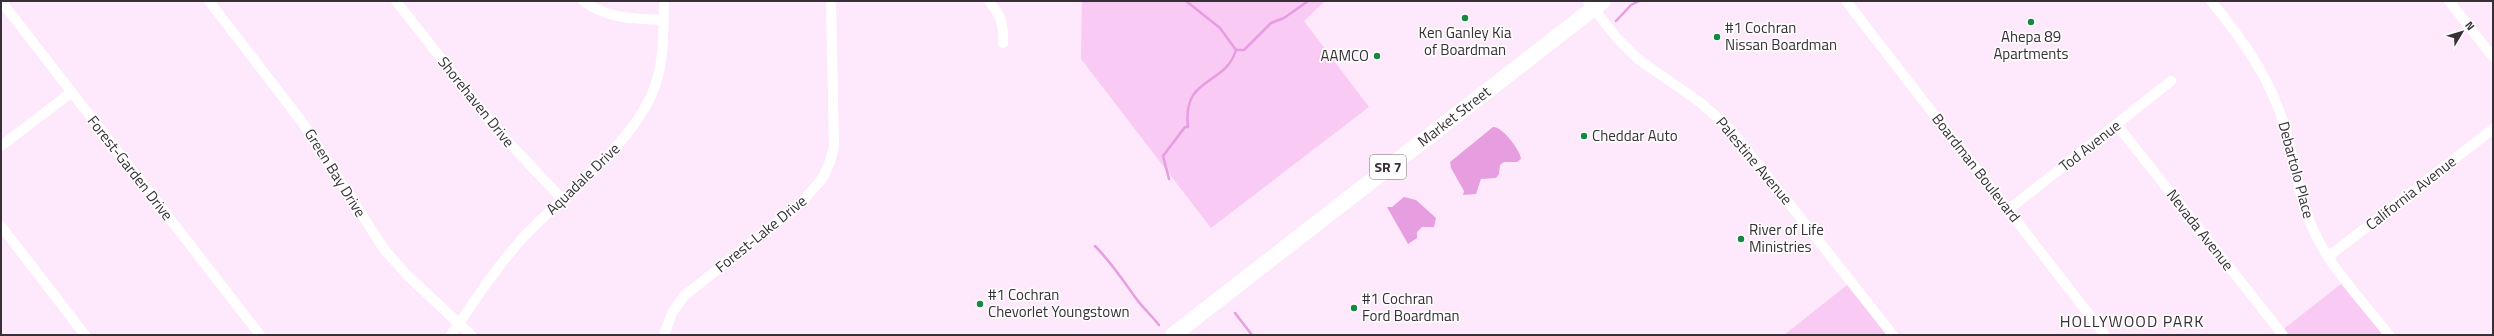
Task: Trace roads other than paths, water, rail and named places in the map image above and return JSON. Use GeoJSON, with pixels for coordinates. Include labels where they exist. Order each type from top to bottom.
{"type":"FeatureCollection","features":[{"type":"Feature","properties":{"kind":"main road","name":"Market Street"},"geometry":{"type":"LineString","coordinates":[[1173,335],[1595,3]]}},
{"type":"Feature","properties":{"kind":"street","name":"Forest-Garden Drive"},"geometry":{"type":"LineString","coordinates":[[1,1],[260,335]]}},
{"type":"Feature","properties":{"kind":"street","name":"Green Bay Drive"},"geometry":{"type":"LineString","coordinates":[[209,1],[302,122],[384,249],[406,274],[471,335]]}},
{"type":"Feature","properties":{"kind":"street","name":"Shorehaven Drive"},"geometry":{"type":"LineString","coordinates":[[396,1],[498,131],[562,199]]}},
{"type":"Feature","properties":{"kind":"street"},"geometry":{"type":"LineString","coordinates":[[583,1],[600,11],[620,18],[664,20]]}},
{"type":"Feature","properties":{"kind":"street","name":"Aquadale Drive"},"geometry":{"type":"LineString","coordinates":[[451,335],[505,259],[562,199],[625,137],[646,107],[662,65],[664,1]]}},
{"type":"Feature","properties":{"kind":"street","name":"Forest-Lake Drive"},"geometry":{"type":"LineString","coordinates":[[664,335],[672,313],[684,296],[800,204],[816,188],[827,170],[835,140],[831,1]]}},
{"type":"Feature","properties":{"kind":"street"},"geometry":{"type":"LineString","coordinates":[[989,1],[1001,17],[1004,26],[1004,44]]}},
{"type":"Feature","properties":{"kind":"street","name":"Boardman Boulevard"},"geometry":{"type":"LineString","coordinates":[[1846,1],[2105,335]]}},
{"type":"Feature","properties":{"kind":"street","name":"Debartolo Place"},"geometry":{"type":"LineString","coordinates":[[2211,1],[2249,50],[2270,87],[2286,130],[2301,199],[2312,227],[2328,257],[2389,335]]}},
{"type":"Feature","properties":{"kind":"street"},"geometry":{"type":"LineString","coordinates":[[2449,1],[2493,57]]}},
{"type":"Feature","properties":{"kind":"street","name":"Palestine Avenue"},"geometry":{"type":"LineString","coordinates":[[1595,3],[1616,37],[1638,59],[1701,102],[1731,130],[1893,335]]}},
{"type":"Feature","properties":{"kind":"street","name":"Tod Avenue"},"geometry":{"type":"LineString","coordinates":[[2008,210],[2171,81]]}},
{"type":"Feature","properties":{"kind":"street"},"geometry":{"type":"LineString","coordinates":[[1,146],[72,92]]}},
{"type":"Feature","properties":{"kind":"street","name":"Nevada Avenue"},"geometry":{"type":"LineString","coordinates":[[2117,125],[2282,335]]}},
{"type":"Feature","properties":{"kind":"street","name":"California Avenue"},"geometry":{"type":"LineString","coordinates":[[2328,257],[2493,128]]}},
{"type":"Feature","properties":{"kind":"street"},"geometry":{"type":"LineString","coordinates":[[1,226],[85,335]]}},
{"type":"Feature","properties":{"kind":"waterway"},"geometry":{"type":"LineString","coordinates":[[1169,179],[1163,156],[1185,127],[1188,127],[1188,110],[1191,98],[1198,90],[1231,62],[1236,50],[1220,28],[1186,1]]}},
{"type":"Feature","properties":{"kind":"waterway"},"geometry":{"type":"LineString","coordinates":[[1236,50],[1244,50],[1271,23],[1284,18],[1308,1]]}},
{"type":"Feature","properties":{"kind":"waterway"},"geometry":{"type":"LineString","coordinates":[[1616,21],[1631,5],[1639,1]]}},
{"type":"Feature","properties":{"kind":"waterway"},"geometry":{"type":"LineString","coordinates":[[1095,246],[1111,264],[1138,301],[1159,325]]}},
{"type":"Feature","properties":{"kind":"waterway"},"geometry":{"type":"LineString","coordinates":[[1235,313],[1252,335]]}},
{"type":"Feature","properties":{"kind":"place","name":"Ken Ganley Kia of Boardman"},"geometry":{"type":"Point","coordinates":[1465,18]}},
{"type":"Feature","properties":{"kind":"place","name":"Ahepa 89 Apartments"},"geometry":{"type":"Point","coordinates":[2031,22]}},
{"type":"Feature","properties":{"kind":"place","name":"#1 Cochran Nissan Boardman"},"geometry":{"type":"Point","coordinates":[1717,37]}},
{"type":"Feature","properties":{"kind":"place","name":"AAMCO"},"geometry":{"type":"Point","coordinates":[1377,56]}},
{"type":"Feature","properties":{"kind":"place","name":"Cheddar Auto"},"geometry":{"type":"Point","coordinates":[1584,136]}},
{"type":"Feature","properties":{"kind":"place","name":"River of Life Ministries"},"geometry":{"type":"Point","coordinates":[1741,239]}},
{"type":"Feature","properties":{"kind":"place","name":"#1 Cochran Chevorlet Youngstown"},"geometry":{"type":"Point","coordinates":[980,304]}},
{"type":"Feature","properties":{"kind":"place","name":"#1 Cochran Ford Boardman"},"geometry":{"type":"Point","coordinates":[1354,308]}},
{"type":"Feature","properties":{"kind":"district","name":"HOLLYWOOD PARK"},"geometry":{"type":"Point","coordinates":[2132,321]}}]}
